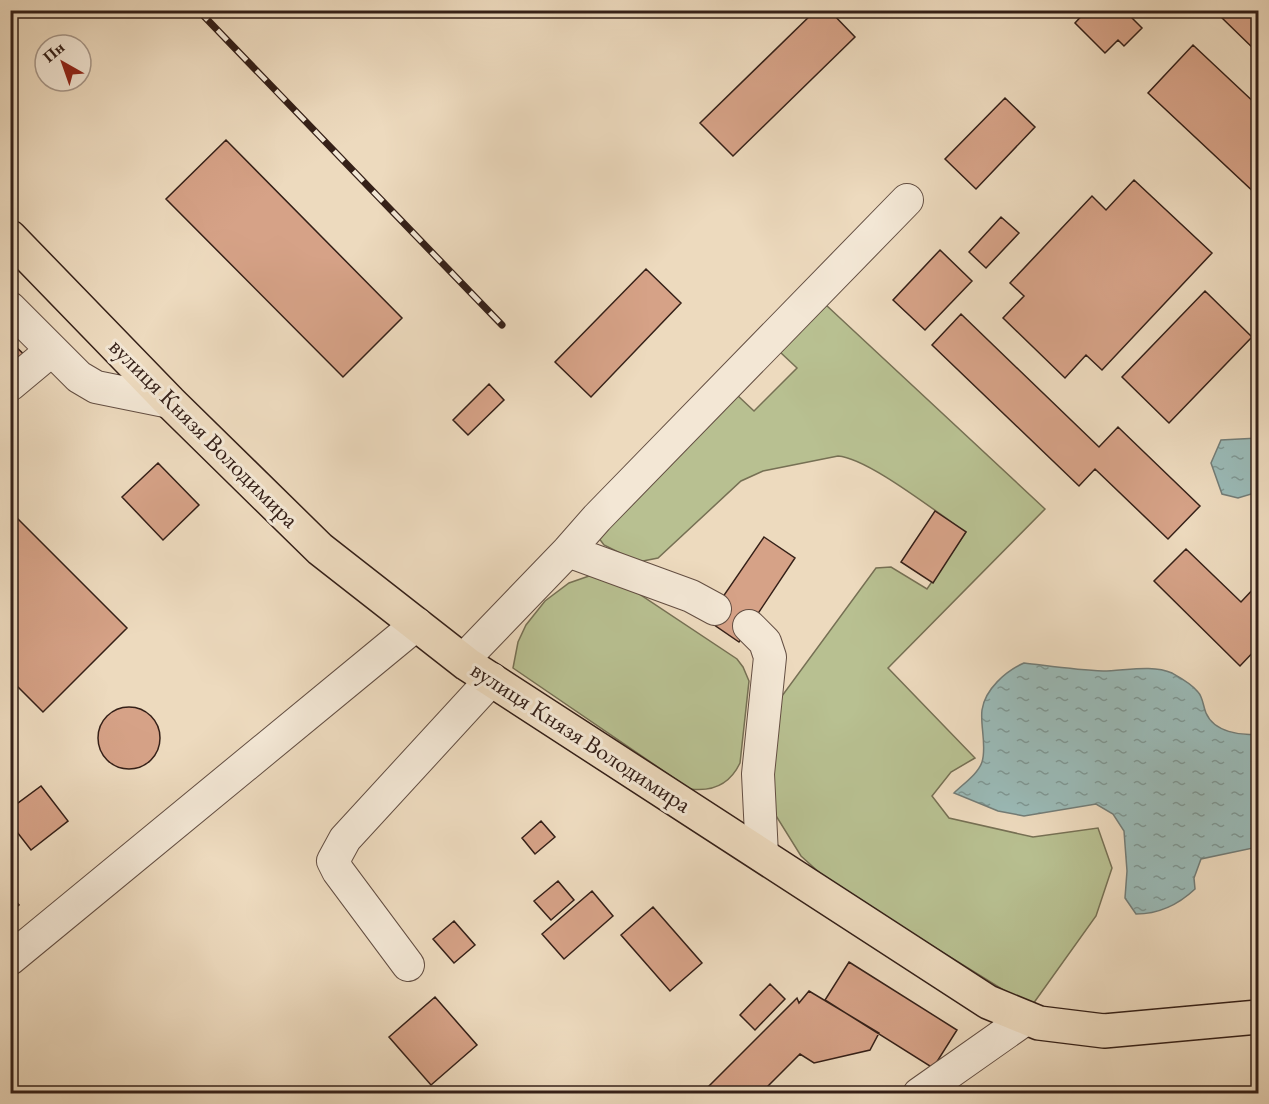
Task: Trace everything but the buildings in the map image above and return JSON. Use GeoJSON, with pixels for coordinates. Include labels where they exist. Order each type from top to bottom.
{"type":"FeatureCollection","features":[{"type":"Feature","properties":{"kind":"main road","name":"вулиця Князя Володимира"},"geometry":{"type":"LineString","coordinates":[[10,237],[170,402],[320,549],[463,660],[988,1002],[1039,1023],[1104,1031],[1258,1017]]}},
{"type":"Feature","properties":{"kind":"lane"},"geometry":{"type":"LineString","coordinates":[[463,660],[597,518],[907,200]]}},
{"type":"Feature","properties":{"kind":"lane"},"geometry":{"type":"LineString","coordinates":[[10,308],[79,377],[96,387],[170,402]]}},
{"type":"Feature","properties":{"kind":"lane"},"geometry":{"type":"LineString","coordinates":[[10,386],[52,350]]}},
{"type":"Feature","properties":{"kind":"lane"},"geometry":{"type":"LineString","coordinates":[[568,551],[691,596],[715,609]]}},
{"type":"Feature","properties":{"kind":"lane"},"geometry":{"type":"LineString","coordinates":[[10,959],[417,624]]}},
{"type":"Feature","properties":{"kind":"lane"},"geometry":{"type":"LineString","coordinates":[[749,626],[765,642],[770,657],[758,774],[762,855]]}},
{"type":"Feature","properties":{"kind":"lane"},"geometry":{"type":"LineString","coordinates":[[408,964],[333,861],[345,839],[492,679]]}},
{"type":"Feature","properties":{"kind":"lane"},"geometry":{"type":"LineString","coordinates":[[919,1094],[1027,1018]]}},
{"type":"Feature","properties":{"kind":"green space"},"geometry":{"type":"Polygon","coordinates":[[[826,305],[1045,509],[888,668],[975,758],[951,772],[932,796],[949,818],[1033,837],[1098,828],[1112,868],[1096,916],[1033,1004],[1005,991],[832,884],[801,856],[773,811],[765,782],[779,700],[876,568],[891,567],[927,589],[966,532],[884,476],[851,459],[838,456],[763,471],[741,481],[658,558],[638,562],[604,545],[598,537],[737,395],[754,411],[797,368],[780,352],[826,305]]]}},
{"type":"Feature","properties":{"kind":"green space"},"geometry":{"type":"Polygon","coordinates":[[[589,576],[609,577],[627,586],[737,659],[743,667],[749,681],[740,763],[731,776],[720,785],[706,789],[690,789],[513,668],[518,642],[526,625],[545,601],[569,583],[589,576]]]}},
{"type":"Feature","properties":{"kind":"water"},"geometry":{"type":"Polygon","coordinates":[[[1258,438],[1258,492],[1238,498],[1222,494],[1211,463],[1221,440],[1258,438]]]}},
{"type":"Feature","properties":{"kind":"water"},"geometry":{"type":"Polygon","coordinates":[[[1024,663],[1111,671],[1147,668],[1164,670],[1196,689],[1201,696],[1206,713],[1215,725],[1236,733],[1258,734],[1258,847],[1201,859],[1194,878],[1195,889],[1188,895],[1160,910],[1136,914],[1125,898],[1127,871],[1124,831],[1113,814],[1096,804],[1024,816],[998,811],[954,793],[974,775],[982,762],[984,749],[982,710],[987,695],[997,682],[1024,663]]]}},
{"type":"Feature","properties":{"kind":"railway"},"geometry":{"type":"LineString","coordinates":[[198,10],[502,325]]}}]}
